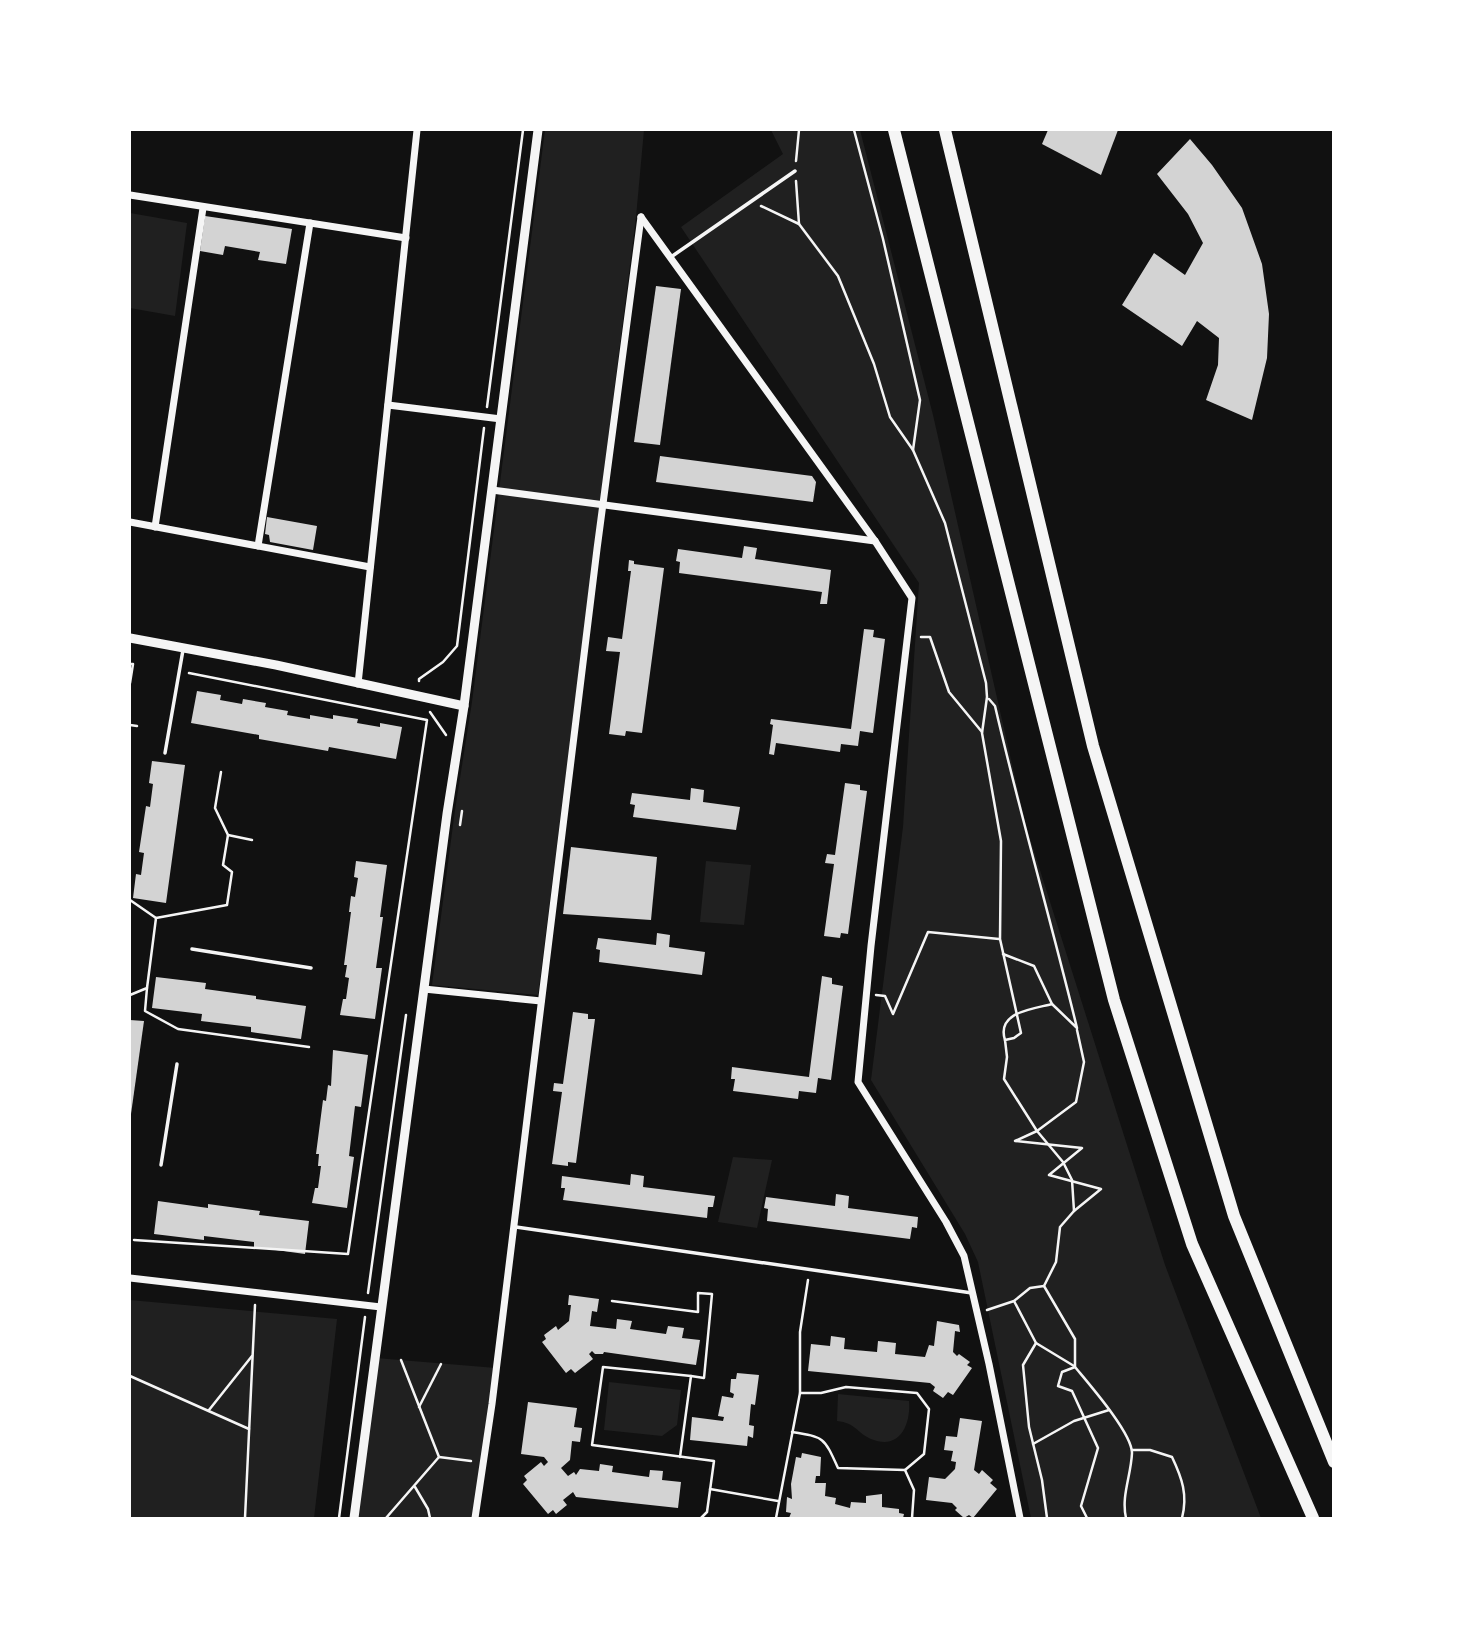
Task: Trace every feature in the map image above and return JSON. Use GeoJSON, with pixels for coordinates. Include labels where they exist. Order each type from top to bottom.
{"type":"FeatureCollection","features":[{"type":"Feature","properties":{"kind":"highway"},"geometry":{"type":"LineString","coordinates":[[894,130],[1114,1000],[1192,1244],[1313,1518]]}},
{"type":"Feature","properties":{"kind":"highway"},"geometry":{"type":"LineString","coordinates":[[944,130],[1093,746],[1234,1216],[1334,1462]]}},
{"type":"Feature","properties":{"kind":"street"},"geometry":{"type":"LineString","coordinates":[[358,684],[417,130]]}},
{"type":"Feature","properties":{"kind":"street"},"geometry":{"type":"LineString","coordinates":[[354,1518],[447,814],[464,706],[538,130]]}},
{"type":"Feature","properties":{"kind":"street"},"geometry":{"type":"LineString","coordinates":[[130,195],[406,239]]}},
{"type":"Feature","properties":{"kind":"street"},"geometry":{"type":"LineString","coordinates":[[155,527],[203,208]]}},
{"type":"Feature","properties":{"kind":"street"},"geometry":{"type":"LineString","coordinates":[[475,1518],[641,216],[912,598],[858,1082],[946,1222],[964,1256],[1020,1518]]}},
{"type":"Feature","properties":{"kind":"street"},"geometry":{"type":"LineString","coordinates":[[258,546],[310,223]]}},
{"type":"Feature","properties":{"kind":"street"},"geometry":{"type":"LineString","coordinates":[[388,405],[501,419]]}},
{"type":"Feature","properties":{"kind":"street"},"geometry":{"type":"LineString","coordinates":[[492,490],[874,541]]}},
{"type":"Feature","properties":{"kind":"street"},"geometry":{"type":"LineString","coordinates":[[130,522],[370,567]]}},
{"type":"Feature","properties":{"kind":"street"},"geometry":{"type":"LineString","coordinates":[[130,638],[276,665],[464,706]]}},
{"type":"Feature","properties":{"kind":"street"},"geometry":{"type":"LineString","coordinates":[[424,989],[541,1001]]}},
{"type":"Feature","properties":{"kind":"street"},"geometry":{"type":"LineString","coordinates":[[130,1278],[381,1307]]}},
{"type":"Feature","properties":{"kind":"lane"},"geometry":{"type":"LineString","coordinates":[[671,257],[795,172]]}},
{"type":"Feature","properties":{"kind":"lane"},"geometry":{"type":"LineString","coordinates":[[165,753],[184,648]]}},
{"type":"Feature","properties":{"kind":"lane"},"geometry":{"type":"LineString","coordinates":[[192,949],[311,968]]}},
{"type":"Feature","properties":{"kind":"lane"},"geometry":{"type":"LineString","coordinates":[[161,1165],[177,1064]]}},
{"type":"Feature","properties":{"kind":"lane"},"geometry":{"type":"LineString","coordinates":[[514,1227],[973,1293]]}},
{"type":"Feature","properties":{"kind":"path"},"geometry":{"type":"LineString","coordinates":[[799,130],[795,172],[799,224]]}},
{"type":"Feature","properties":{"kind":"path"},"geometry":{"type":"LineString","coordinates":[[854,130],[883,239],[920,400],[913,450]]}},
{"type":"Feature","properties":{"kind":"path"},"geometry":{"type":"LineString","coordinates":[[751,202],[799,224],[838,276],[874,364],[890,417],[913,450],[945,523],[986,683],[987,697],[982,733],[1001,841],[1000,939],[1021,1033],[1005,1040]]}},
{"type":"Feature","properties":{"kind":"path"},"geometry":{"type":"LineString","coordinates":[[907,637],[930,637],[949,692],[982,733]]}},
{"type":"Feature","properties":{"kind":"path"},"geometry":{"type":"LineString","coordinates":[[130,664],[133,664],[130,683]]}},
{"type":"Feature","properties":{"kind":"path"},"geometry":{"type":"LineString","coordinates":[[134,1240],[348,1254],[427,720],[180,671]]}},
{"type":"Feature","properties":{"kind":"path"},"geometry":{"type":"LineString","coordinates":[[987,697],[995,706],[1018,804],[1054,933],[1084,1062],[1076,1102],[1037,1131],[1015,1141],[1082,1148],[1049,1175],[1101,1189],[1074,1211],[1060,1227],[1056,1262],[1044,1286]]}},
{"type":"Feature","properties":{"kind":"path"},"geometry":{"type":"LineString","coordinates":[[985,714],[995,706]]}},
{"type":"Feature","properties":{"kind":"path"},"geometry":{"type":"LineString","coordinates":[[425,709],[433,715],[446,735]]}},
{"type":"Feature","properties":{"kind":"path"},"geometry":{"type":"LineString","coordinates":[[130,725],[137,726]]}},
{"type":"Feature","properties":{"kind":"path"},"geometry":{"type":"LineString","coordinates":[[130,900],[156,918],[227,905],[232,872],[223,865],[228,835],[215,808],[221,772]]}},
{"type":"Feature","properties":{"kind":"path"},"geometry":{"type":"LineString","coordinates":[[228,835],[252,840]]}},
{"type":"Feature","properties":{"kind":"path"},"geometry":{"type":"LineString","coordinates":[[156,918],[145,1011],[178,1029],[309,1047]]}},
{"type":"Feature","properties":{"kind":"path"},"geometry":{"type":"LineString","coordinates":[[866,994],[885,996],[893,1014],[928,932],[1000,939]]}},
{"type":"Feature","properties":{"kind":"path"},"geometry":{"type":"LineString","coordinates":[[1003,954],[1034,966],[1052,1004],[1077,1028]]}},
{"type":"Feature","properties":{"kind":"path"},"geometry":{"type":"LineString","coordinates":[[130,995],[147,988]]}},
{"type":"Feature","properties":{"kind":"path"},"geometry":{"type":"LineString","coordinates":[[1052,1004],[1016,1013],[1006,1021],[1002,1031],[1007,1057],[1004,1079],[1037,1131],[1063,1162],[1072,1180],[1074,1211]]}},
{"type":"Feature","properties":{"kind":"path"},"geometry":{"type":"LineString","coordinates":[[339,1518],[406,1011]]}},
{"type":"Feature","properties":{"kind":"path"},"geometry":{"type":"LineString","coordinates":[[776,1518],[800,1393],[800,1332],[809,1269]]}},
{"type":"Feature","properties":{"kind":"path"},"geometry":{"type":"LineString","coordinates":[[978,1314],[1014,1301],[1030,1289],[1044,1286]]}},
{"type":"Feature","properties":{"kind":"path"},"geometry":{"type":"LineString","coordinates":[[1044,1286],[1075,1339],[1075,1367]]}},
{"type":"Feature","properties":{"kind":"path"},"geometry":{"type":"LineString","coordinates":[[244,1518],[256,1293]]}},
{"type":"Feature","properties":{"kind":"path"},"geometry":{"type":"LineString","coordinates":[[612,1301],[698,1312],[698,1293],[712,1294],[704,1378],[603,1367],[593,1445],[714,1461],[707,1512],[701,1518]]}},
{"type":"Feature","properties":{"kind":"path"},"geometry":{"type":"LineString","coordinates":[[1014,1301],[1036,1343],[1075,1367],[1109,1410],[1132,1450],[1123,1506],[1126,1518]]}},
{"type":"Feature","properties":{"kind":"path"},"geometry":{"type":"LineString","coordinates":[[1036,1343],[1023,1364],[1028,1427],[1048,1518]]}},
{"type":"Feature","properties":{"kind":"path"},"geometry":{"type":"LineString","coordinates":[[208,1411],[253,1356]]}},
{"type":"Feature","properties":{"kind":"path"},"geometry":{"type":"LineString","coordinates":[[401,1360],[439,1457]]}},
{"type":"Feature","properties":{"kind":"path"},"geometry":{"type":"LineString","coordinates":[[419,1407],[441,1364]]}},
{"type":"Feature","properties":{"kind":"path"},"geometry":{"type":"LineString","coordinates":[[1075,1367],[1062,1372],[1058,1386],[1072,1391],[1098,1448],[1081,1506],[1087,1518]]}},
{"type":"Feature","properties":{"kind":"path"},"geometry":{"type":"LineString","coordinates":[[130,1376],[249,1429]]}},
{"type":"Feature","properties":{"kind":"path"},"geometry":{"type":"LineString","coordinates":[[680,1457],[691,1376]]}},
{"type":"Feature","properties":{"kind":"path"},"geometry":{"type":"LineString","coordinates":[[792,1432],[819,1436],[829,1447],[838,1468],[905,1470],[924,1454],[929,1409],[917,1393],[846,1387],[821,1393],[800,1393]]}},
{"type":"Feature","properties":{"kind":"path"},"geometry":{"type":"LineString","coordinates":[[1033,1444],[1073,1421],[1109,1410]]}},
{"type":"Feature","properties":{"kind":"path"},"geometry":{"type":"LineString","coordinates":[[1132,1450],[1150,1450],[1172,1457],[1182,1479],[1186,1505],[1182,1518]]}},
{"type":"Feature","properties":{"kind":"path"},"geometry":{"type":"LineString","coordinates":[[439,1457],[483,1462]]}},
{"type":"Feature","properties":{"kind":"path"},"geometry":{"type":"LineString","coordinates":[[386,1518],[439,1457]]}},
{"type":"Feature","properties":{"kind":"path"},"geometry":{"type":"LineString","coordinates":[[905,1470],[914,1490],[912,1518]]}},
{"type":"Feature","properties":{"kind":"path"},"geometry":{"type":"LineString","coordinates":[[414,1486],[428,1508],[430,1518]]}},
{"type":"Feature","properties":{"kind":"path"},"geometry":{"type":"LineString","coordinates":[[710,1489],[778,1500]]}},
{"type":"Feature","properties":{"kind":"shaded area"},"geometry":{"type":"Polygon","coordinates":[[[545,130],[644,130],[636,217],[538,995],[432,985],[472,702],[545,130]]]}},
{"type":"Feature","properties":{"kind":"shaded area"},"geometry":{"type":"Polygon","coordinates":[[[771,130],[860,130],[933,415],[1026,826],[1165,1265],[1261,1518],[1031,1518],[978,1262],[965,1234],[871,1080],[903,827],[919,583],[681,227],[783,154],[771,130]]]}},
{"type":"Feature","properties":{"kind":"shaded area"},"geometry":{"type":"Polygon","coordinates":[[[130,213],[187,223],[175,316],[130,308],[130,213]]]}},
{"type":"Feature","properties":{"kind":"shaded area"},"geometry":{"type":"Polygon","coordinates":[[[706,861],[751,865],[744,925],[700,922],[706,861]]]}},
{"type":"Feature","properties":{"kind":"shaded area"},"geometry":{"type":"Polygon","coordinates":[[[733,1157],[772,1160],[757,1228],[718,1222],[733,1157]]]}},
{"type":"Feature","properties":{"kind":"shaded area"},"geometry":{"type":"Polygon","coordinates":[[[130,1300],[337,1319],[314,1518],[130,1518],[130,1300]]]}},
{"type":"Feature","properties":{"kind":"shaded area"},"geometry":{"type":"Polygon","coordinates":[[[376,1358],[496,1368],[475,1518],[354,1518],[376,1358]]]}},
{"type":"Feature","properties":{"kind":"shaded area"},"geometry":{"type":"Polygon","coordinates":[[[609,1382],[681,1390],[677,1425],[662,1436],[604,1430],[609,1382]]]}},
{"type":"Feature","properties":{"kind":"shaded area"},"geometry":{"type":"Polygon","coordinates":[[[838,1394],[909,1401],[906,1426],[902,1433],[889,1441],[881,1442],[866,1437],[852,1426],[837,1421],[838,1394]]]}},
{"type":"Feature","properties":{"kind":"building"},"geometry":{"type":"Polygon","coordinates":[[[1048,130],[1118,130],[1101,175],[1042,144],[1048,130]]]}},
{"type":"Feature","properties":{"kind":"building"},"geometry":{"type":"Polygon","coordinates":[[[1190,139],[1242,208],[1262,264],[1269,314],[1267,358],[1252,420],[1206,400],[1218,365],[1219,338],[1197,321],[1182,346],[1122,305],[1154,253],[1185,275],[1203,243],[1188,214],[1157,174],[1190,139]]]}},
{"type":"Feature","properties":{"kind":"building"},"geometry":{"type":"Polygon","coordinates":[[[205,216],[292,229],[286,264],[258,260],[260,252],[225,246],[223,255],[200,251],[205,216]]]}},
{"type":"Feature","properties":{"kind":"building"},"geometry":{"type":"Polygon","coordinates":[[[656,286],[681,289],[660,445],[634,442],[656,286]]]}},
{"type":"Feature","properties":{"kind":"building"},"geometry":{"type":"Polygon","coordinates":[[[660,456],[812,476],[816,482],[813,502],[656,482],[660,456]]]}},
{"type":"Feature","properties":{"kind":"building"},"geometry":{"type":"Polygon","coordinates":[[[267,517],[317,526],[313,550],[270,542],[269,535],[265,534],[267,517]]]}},
{"type":"Feature","properties":{"kind":"building"},"geometry":{"type":"Polygon","coordinates":[[[744,546],[757,548],[755,559],[831,570],[827,604],[820,604],[822,592],[679,573],[680,562],[676,561],[678,549],[742,558],[744,546]]]}},
{"type":"Feature","properties":{"kind":"building"},"geometry":{"type":"Polygon","coordinates":[[[629,560],[634,561],[634,564],[664,568],[642,733],[626,731],[625,736],[609,734],[620,652],[606,651],[608,637],[622,639],[631,571],[628,571],[629,560]]]}},
{"type":"Feature","properties":{"kind":"building"},"geometry":{"type":"Polygon","coordinates":[[[864,629],[874,630],[873,637],[885,639],[873,733],[860,731],[858,746],[841,744],[840,752],[776,743],[774,755],[769,754],[773,725],[770,724],[771,719],[851,729],[864,629]]]}},
{"type":"Feature","properties":{"kind":"building"},"geometry":{"type":"Polygon","coordinates":[[[197,691],[221,695],[220,700],[242,704],[243,699],[266,703],[265,707],[288,711],[287,715],[333,719],[333,715],[358,719],[357,723],[380,727],[380,723],[402,727],[396,759],[329,747],[328,751],[259,739],[259,735],[191,723],[197,691]]]}},
{"type":"Feature","properties":{"kind":"building"},"geometry":{"type":"Polygon","coordinates":[[[152,761],[185,765],[166,903],[133,898],[136,874],[141,875],[144,853],[139,852],[146,806],[150,807],[152,761]]]}},
{"type":"Feature","properties":{"kind":"building"},"geometry":{"type":"Polygon","coordinates":[[[845,783],[860,785],[860,790],[867,791],[848,934],[841,933],[840,938],[824,936],[834,864],[825,863],[827,854],[835,855],[845,783]]]}},
{"type":"Feature","properties":{"kind":"building"},"geometry":{"type":"Polygon","coordinates":[[[691,788],[704,790],[703,802],[740,807],[736,830],[633,817],[635,805],[630,804],[632,793],[690,800],[691,788]]]}},
{"type":"Feature","properties":{"kind":"building"},"geometry":{"type":"Polygon","coordinates":[[[571,847],[657,857],[651,920],[563,914],[571,847]]]}},
{"type":"Feature","properties":{"kind":"building"},"geometry":{"type":"Polygon","coordinates":[[[356,861],[387,865],[376,968],[382,968],[375,1019],[340,1015],[349,978],[345,977],[347,965],[344,965],[351,896],[355,897],[358,878],[354,877],[356,861]]]}},
{"type":"Feature","properties":{"kind":"building"},"geometry":{"type":"Polygon","coordinates":[[[657,933],[670,935],[669,947],[705,952],[702,975],[599,962],[600,950],[596,949],[598,938],[656,945],[657,933]]]}},
{"type":"Feature","properties":{"kind":"building"},"geometry":{"type":"Polygon","coordinates":[[[822,976],[832,978],[832,984],[843,986],[831,1080],[818,1078],[816,1093],[799,1091],[798,1099],[733,1091],[735,1079],[731,1079],[732,1067],[809,1077],[822,976]]]}},
{"type":"Feature","properties":{"kind":"building"},"geometry":{"type":"Polygon","coordinates":[[[156,977],[206,983],[205,989],[306,1006],[301,1039],[251,1032],[251,1027],[201,1021],[202,1014],[152,1008],[156,977]]]}},
{"type":"Feature","properties":{"kind":"building"},"geometry":{"type":"Polygon","coordinates":[[[573,1012],[588,1014],[588,1019],[595,1019],[576,1163],[568,1162],[568,1166],[552,1164],[562,1092],[553,1091],[554,1083],[563,1084],[573,1012]]]}},
{"type":"Feature","properties":{"kind":"building"},"geometry":{"type":"Polygon","coordinates":[[[130,1020],[144,1021],[131,1114],[130,1114],[130,1020]]]}},
{"type":"Feature","properties":{"kind":"building"},"geometry":{"type":"Polygon","coordinates":[[[333,1050],[368,1055],[361,1107],[355,1106],[349,1156],[354,1157],[347,1208],[312,1203],[315,1188],[318,1188],[321,1166],[318,1166],[319,1154],[316,1154],[323,1100],[326,1101],[328,1085],[331,1086],[333,1050]]]}},
{"type":"Feature","properties":{"kind":"building"},"geometry":{"type":"Polygon","coordinates":[[[631,1174],[644,1176],[643,1187],[715,1196],[713,1207],[708,1207],[707,1218],[563,1200],[565,1188],[561,1188],[562,1176],[630,1185],[631,1174]]]}},
{"type":"Feature","properties":{"kind":"building"},"geometry":{"type":"Polygon","coordinates":[[[836,1194],[849,1196],[848,1208],[918,1217],[917,1228],[912,1227],[910,1239],[767,1221],[768,1209],[764,1208],[766,1197],[835,1206],[836,1194]]]}},
{"type":"Feature","properties":{"kind":"building"},"geometry":{"type":"Polygon","coordinates":[[[158,1201],[208,1208],[208,1204],[260,1211],[259,1215],[309,1221],[305,1254],[254,1247],[254,1242],[154,1234],[158,1201]]]}},
{"type":"Feature","properties":{"kind":"building"},"geometry":{"type":"Polygon","coordinates":[[[569,1295],[599,1299],[597,1312],[592,1311],[590,1326],[616,1329],[617,1319],[632,1321],[630,1329],[666,1334],[668,1326],[684,1328],[682,1338],[700,1340],[696,1365],[604,1352],[595,1354],[592,1351],[589,1354],[593,1359],[575,1373],[571,1369],[566,1373],[542,1342],[546,1339],[544,1335],[556,1326],[558,1330],[569,1321],[569,1295]]]}},
{"type":"Feature","properties":{"kind":"building"},"geometry":{"type":"Polygon","coordinates":[[[937,1321],[959,1325],[960,1332],[955,1331],[953,1352],[970,1362],[967,1365],[972,1368],[953,1395],[948,1392],[943,1398],[933,1391],[935,1387],[930,1383],[808,1371],[811,1344],[830,1346],[831,1336],[845,1338],[844,1349],[877,1352],[878,1341],[896,1343],[895,1354],[925,1357],[929,1345],[934,1346],[937,1321]]]}},
{"type":"Feature","properties":{"kind":"building"},"geometry":{"type":"Polygon","coordinates":[[[737,1373],[759,1375],[755,1405],[751,1404],[749,1425],[754,1426],[753,1438],[748,1436],[747,1446],[690,1440],[692,1417],[723,1421],[724,1417],[718,1416],[722,1396],[733,1398],[734,1394],[730,1392],[731,1379],[736,1379],[737,1373]]]}},
{"type":"Feature","properties":{"kind":"building"},"geometry":{"type":"Polygon","coordinates":[[[528,1402],[577,1408],[574,1427],[582,1428],[580,1442],[572,1441],[570,1460],[561,1468],[568,1476],[574,1472],[576,1475],[580,1469],[599,1471],[600,1464],[613,1466],[612,1472],[649,1477],[650,1470],[663,1471],[662,1480],[681,1482],[678,1508],[576,1497],[573,1492],[563,1500],[567,1505],[556,1514],[553,1510],[548,1514],[523,1484],[527,1480],[524,1476],[541,1462],[544,1466],[548,1462],[544,1457],[521,1454],[528,1402]]]}},
{"type":"Feature","properties":{"kind":"building"},"geometry":{"type":"Polygon","coordinates":[[[960,1418],[982,1421],[974,1470],[979,1474],[982,1470],[993,1480],[990,1483],[997,1489],[973,1518],[969,1515],[964,1518],[952,1503],[926,1500],[929,1477],[945,1479],[955,1469],[956,1462],[951,1461],[953,1451],[944,1450],[946,1436],[957,1437],[960,1418]]]}},
{"type":"Feature","properties":{"kind":"building"},"geometry":{"type":"Polygon","coordinates":[[[802,1453],[821,1457],[820,1476],[816,1476],[815,1483],[826,1483],[825,1496],[836,1498],[835,1504],[850,1508],[851,1502],[866,1503],[866,1496],[882,1494],[882,1507],[899,1509],[899,1513],[904,1514],[903,1518],[789,1518],[791,1513],[786,1512],[787,1497],[792,1499],[791,1484],[796,1457],[801,1458],[802,1453]]]}}]}
